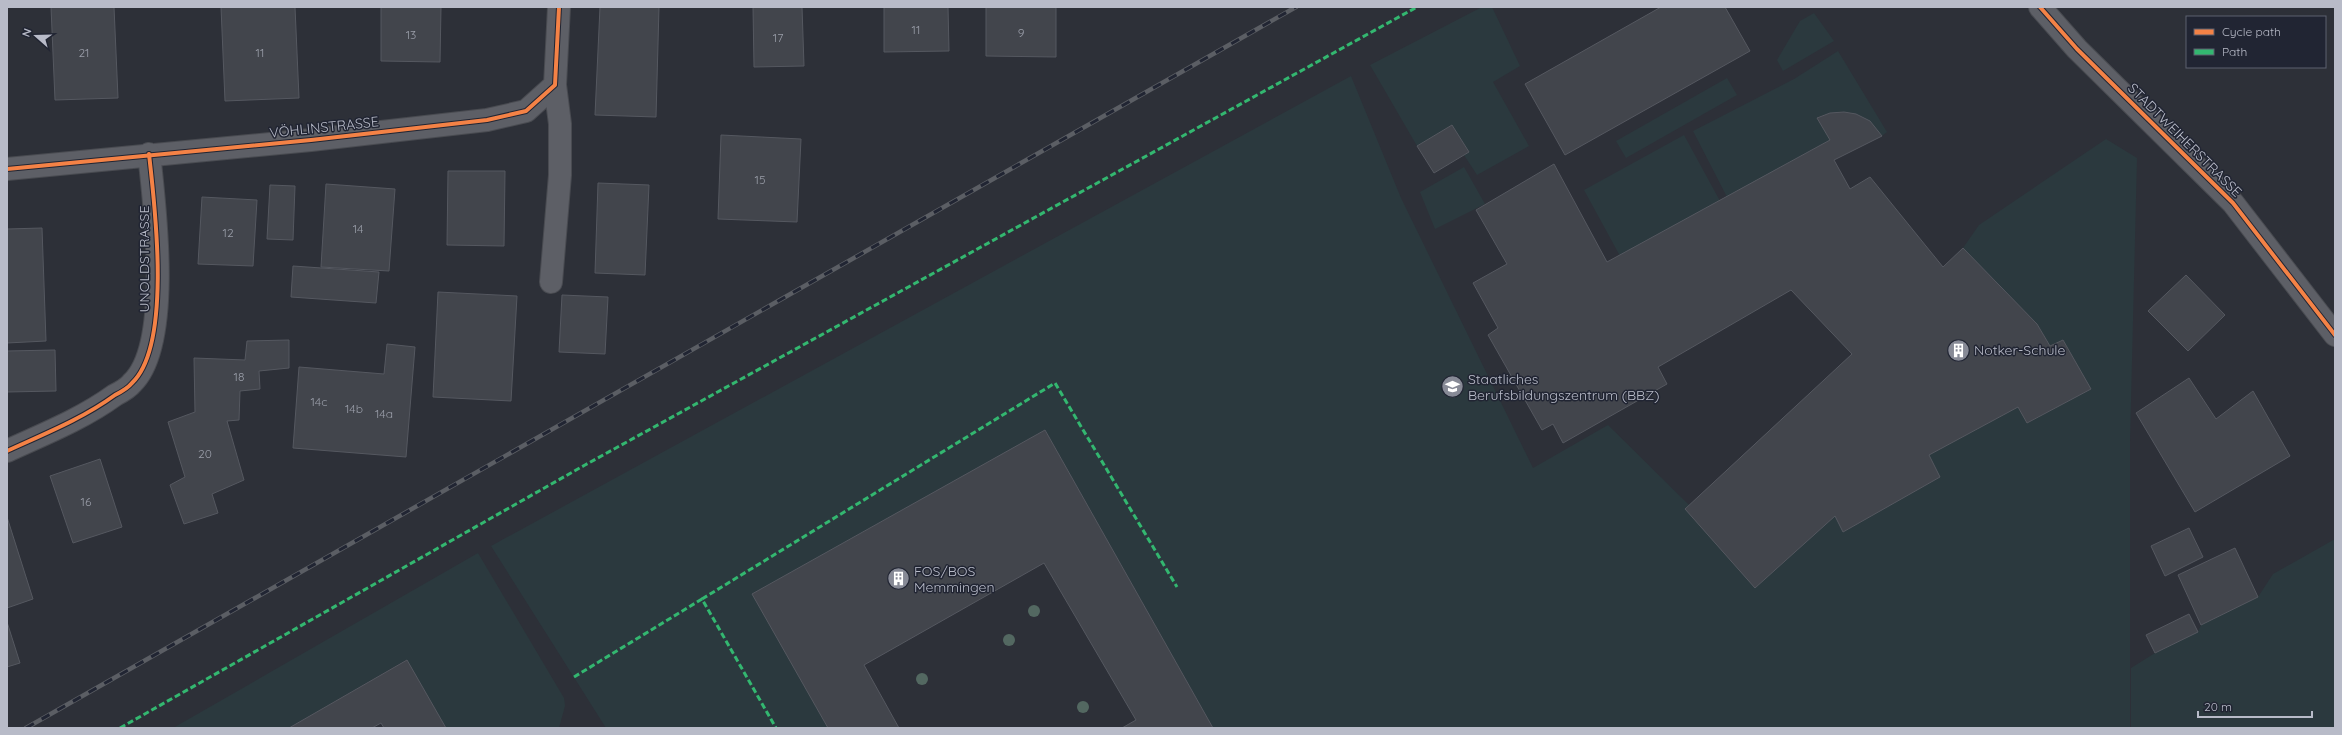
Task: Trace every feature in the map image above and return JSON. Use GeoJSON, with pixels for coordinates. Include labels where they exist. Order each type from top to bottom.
{"type":"FeatureCollection","features":[{"type":"Feature","properties":{"kind":"street"},"geometry":{"type":"LineString","coordinates":[[551,282],[560,175],[560,124],[555,85],[559,7]]}},
{"type":"Feature","properties":{"kind":"street","name":"STADTWEIHERSTRASSE"},"geometry":{"type":"LineString","coordinates":[[2040,7],[2077,49],[2234,203],[2335,335]]}},
{"type":"Feature","properties":{"kind":"street","name":"VÖHLINSTRASSE"},"geometry":{"type":"LineString","coordinates":[[7,170],[149,154],[312,140],[487,120],[526,111],[555,85]]}},
{"type":"Feature","properties":{"kind":"street","name":"UNOLDSTRASSE"},"geometry":{"type":"LineString","coordinates":[[7,451],[94,410],[133,383],[148,359],[157,308],[155,207],[149,154]]}},
{"type":"Feature","properties":{"kind":"shaded area"},"geometry":{"type":"Polygon","coordinates":[[[1482,7],[1492,7],[1520,66],[1493,82],[1529,146],[1477,175],[1464,155],[1469,152],[1452,125],[1417,146],[1370,65],[1482,7]]]}},
{"type":"Feature","properties":{"kind":"shaded area"},"geometry":{"type":"Polygon","coordinates":[[[1814,13],[1834,41],[1783,71],[1777,60],[1800,21],[1814,13]]]}},
{"type":"Feature","properties":{"kind":"shaded area"},"geometry":{"type":"Polygon","coordinates":[[[1838,51],[1887,132],[1882,136],[1868,121],[1854,113],[1838,112],[1818,117],[1830,140],[1727,197],[1693,131],[1794,79],[1838,51]]]}},
{"type":"Feature","properties":{"kind":"shaded area"},"geometry":{"type":"Polygon","coordinates":[[[1351,76],[1401,198],[1533,468],[1608,425],[1689,505],[1755,588],[1835,516],[1843,532],[1940,477],[1929,455],[2018,407],[2027,423],[2091,389],[2063,340],[2050,346],[2037,324],[1963,248],[1979,225],[2106,139],[2137,158],[2130,442],[2130,728],[1213,728],[1045,430],[753,594],[828,728],[606,728],[491,546],[1351,76]]]}},
{"type":"Feature","properties":{"kind":"shaded area"},"geometry":{"type":"Polygon","coordinates":[[[1727,78],[1737,95],[1626,158],[1616,141],[1727,78]]]}},
{"type":"Feature","properties":{"kind":"shaded area"},"geometry":{"type":"Polygon","coordinates":[[[1684,135],[1720,201],[1620,256],[1584,190],[1684,135]]]}},
{"type":"Feature","properties":{"kind":"shaded area"},"geometry":{"type":"Polygon","coordinates":[[[1464,167],[1485,204],[1435,229],[1420,192],[1464,167]]]}},
{"type":"Feature","properties":{"kind":"shaded area"},"geometry":{"type":"Polygon","coordinates":[[[2335,539],[2335,728],[2131,728],[2131,668],[2155,653],[2198,632],[2201,625],[2258,597],[2273,574],[2335,539]]]}},
{"type":"Feature","properties":{"kind":"shaded area"},"geometry":{"type":"Polygon","coordinates":[[[478,553],[564,698],[565,706],[559,728],[446,728],[406,660],[289,728],[173,728],[478,553]]]}},
{"type":"Feature","properties":{"kind":"building"},"geometry":{"type":"Polygon","coordinates":[[[51,7],[114,7],[118,98],[55,100],[51,7]]]}},
{"type":"Feature","properties":{"kind":"building"},"geometry":{"type":"Polygon","coordinates":[[[221,7],[295,7],[299,98],[225,101],[221,7]]]}},
{"type":"Feature","properties":{"kind":"building"},"geometry":{"type":"Polygon","coordinates":[[[381,7],[441,7],[440,62],[381,61],[381,7]]]}},
{"type":"Feature","properties":{"kind":"building"},"geometry":{"type":"Polygon","coordinates":[[[600,7],[659,7],[656,117],[595,115],[600,7]]]}},
{"type":"Feature","properties":{"kind":"building"},"geometry":{"type":"Polygon","coordinates":[[[753,7],[802,7],[804,66],[754,67],[753,7]]]}},
{"type":"Feature","properties":{"kind":"building"},"geometry":{"type":"Polygon","coordinates":[[[884,7],[948,7],[949,51],[884,52],[884,7]]]}},
{"type":"Feature","properties":{"kind":"building"},"geometry":{"type":"Polygon","coordinates":[[[986,7],[1056,7],[1056,57],[986,56],[986,7]]]}},
{"type":"Feature","properties":{"kind":"building"},"geometry":{"type":"Polygon","coordinates":[[[1661,7],[1725,7],[1750,51],[1565,155],[1525,84],[1661,7]]]}},
{"type":"Feature","properties":{"kind":"building","name":"Notker-Schule"},"geometry":{"type":"Polygon","coordinates":[[[1844,112],[1856,114],[1870,121],[1882,136],[1834,160],[1850,189],[1870,177],[1943,267],[1963,248],[2037,324],[2050,346],[2063,340],[2091,389],[2027,423],[2018,407],[1929,455],[1940,477],[1843,532],[1835,516],[1755,588],[1685,509],[1852,354],[1791,290],[1658,367],[1667,384],[1563,443],[1553,424],[1542,430],[1488,335],[1498,328],[1473,283],[1507,264],[1476,210],[1554,164],[1607,262],[1830,140],[1817,118],[1830,113],[1844,112]]]}},
{"type":"Feature","properties":{"kind":"building"},"geometry":{"type":"Polygon","coordinates":[[[1452,125],[1469,152],[1434,173],[1417,146],[1452,125]]]}},
{"type":"Feature","properties":{"kind":"building"},"geometry":{"type":"Polygon","coordinates":[[[721,135],[801,139],[797,222],[718,219],[721,135]]]}},
{"type":"Feature","properties":{"kind":"building"},"geometry":{"type":"Polygon","coordinates":[[[448,171],[505,171],[504,246],[447,245],[448,171]]]}},
{"type":"Feature","properties":{"kind":"building"},"geometry":{"type":"Polygon","coordinates":[[[598,183],[649,185],[645,275],[595,273],[598,183]]]}},
{"type":"Feature","properties":{"kind":"building"},"geometry":{"type":"Polygon","coordinates":[[[326,184],[395,189],[389,271],[321,267],[326,184]]]}},
{"type":"Feature","properties":{"kind":"building"},"geometry":{"type":"Polygon","coordinates":[[[270,185],[295,186],[293,240],[267,239],[270,185]]]}},
{"type":"Feature","properties":{"kind":"building"},"geometry":{"type":"Polygon","coordinates":[[[202,197],[257,200],[253,266],[198,264],[202,197]]]}},
{"type":"Feature","properties":{"kind":"building"},"geometry":{"type":"Polygon","coordinates":[[[42,228],[46,341],[7,343],[7,229],[42,228]]]}},
{"type":"Feature","properties":{"kind":"building"},"geometry":{"type":"Polygon","coordinates":[[[293,266],[379,272],[376,303],[291,297],[293,266]]]}},
{"type":"Feature","properties":{"kind":"building"},"geometry":{"type":"Polygon","coordinates":[[[2186,275],[2225,315],[2188,351],[2148,311],[2186,275]]]}},
{"type":"Feature","properties":{"kind":"building"},"geometry":{"type":"Polygon","coordinates":[[[438,292],[517,296],[511,401],[433,397],[438,292]]]}},
{"type":"Feature","properties":{"kind":"building"},"geometry":{"type":"Polygon","coordinates":[[[562,295],[608,297],[605,354],[559,352],[562,295]]]}},
{"type":"Feature","properties":{"kind":"building"},"geometry":{"type":"Polygon","coordinates":[[[289,340],[289,368],[259,371],[260,389],[240,391],[239,420],[227,421],[244,480],[212,494],[218,513],[184,524],[170,485],[185,477],[168,422],[195,412],[194,358],[245,360],[247,341],[289,340]]]}},
{"type":"Feature","properties":{"kind":"building"},"geometry":{"type":"Polygon","coordinates":[[[387,344],[415,347],[406,457],[293,448],[299,367],[384,374],[387,344]]]}},
{"type":"Feature","properties":{"kind":"building"},"geometry":{"type":"Polygon","coordinates":[[[55,350],[56,391],[7,392],[7,351],[55,350]]]}},
{"type":"Feature","properties":{"kind":"building"},"geometry":{"type":"Polygon","coordinates":[[[2189,378],[2216,419],[2253,391],[2290,456],[2195,512],[2136,413],[2189,378]]]}},
{"type":"Feature","properties":{"kind":"building","name":"FOS/BOS Memmingen"},"geometry":{"type":"Polygon","coordinates":[[[1045,430],[1213,728],[1122,728],[1136,720],[1044,563],[864,665],[899,728],[828,728],[752,594],[1045,430]]]}},
{"type":"Feature","properties":{"kind":"building"},"geometry":{"type":"Polygon","coordinates":[[[100,459],[122,527],[73,543],[50,476],[100,459]]]}},
{"type":"Feature","properties":{"kind":"building"},"geometry":{"type":"Polygon","coordinates":[[[7,517],[33,599],[7,608],[7,517]]]}},
{"type":"Feature","properties":{"kind":"building"},"geometry":{"type":"Polygon","coordinates":[[[2189,528],[2203,557],[2165,576],[2151,546],[2189,528]]]}},
{"type":"Feature","properties":{"kind":"building"},"geometry":{"type":"Polygon","coordinates":[[[2235,548],[2258,597],[2201,625],[2178,575],[2235,548]]]}},
{"type":"Feature","properties":{"kind":"building"},"geometry":{"type":"Polygon","coordinates":[[[2189,614],[2198,632],[2155,653],[2146,635],[2189,614]]]}},
{"type":"Feature","properties":{"kind":"building"},"geometry":{"type":"Polygon","coordinates":[[[7,622],[20,663],[7,667],[7,622]]]}},
{"type":"Feature","properties":{"kind":"building"},"geometry":{"type":"Polygon","coordinates":[[[407,660],[446,728],[384,728],[381,723],[372,728],[289,728],[407,660]]]}},
{"type":"Feature","properties":{"kind":"railway"},"geometry":{"type":"LineString","coordinates":[[26,728],[1296,7]]}},
{"type":"Feature","properties":{"kind":"marked path"},"geometry":{"type":"LineString","coordinates":[[120,728],[585,465],[1417,7]]}},
{"type":"Feature","properties":{"kind":"marked path"},"geometry":{"type":"LineString","coordinates":[[702,599],[1055,383],[1177,587]]}},
{"type":"Feature","properties":{"kind":"marked path"},"geometry":{"type":"LineString","coordinates":[[574,677],[702,599],[776,728]]}},
{"type":"Feature","properties":{"kind":"cycle path"},"geometry":{"type":"LineString","coordinates":[[7,169],[311,140],[487,120],[526,111],[555,85],[559,7]]}},
{"type":"Feature","properties":{"kind":"cycle path"},"geometry":{"type":"LineString","coordinates":[[2040,7],[2077,49],[2233,203],[2335,335]]}},
{"type":"Feature","properties":{"kind":"cycle path"},"geometry":{"type":"LineString","coordinates":[[7,451],[62,426],[102,404],[130,385],[144,364],[152,339],[157,308],[158,274],[157,240],[149,154]]}},
{"type":"Feature","properties":{"kind":"place","name":"Notker-Schule"},"geometry":{"type":"Point","coordinates":[1959,350]}},
{"type":"Feature","properties":{"kind":"place","name":"Staatliches Berufsbildungszentrum (BBZ)"},"geometry":{"type":"Point","coordinates":[1453,387]}},
{"type":"Feature","properties":{"kind":"place","name":"FOS/BOS Memmingen"},"geometry":{"type":"Point","coordinates":[898,579]}}]}
